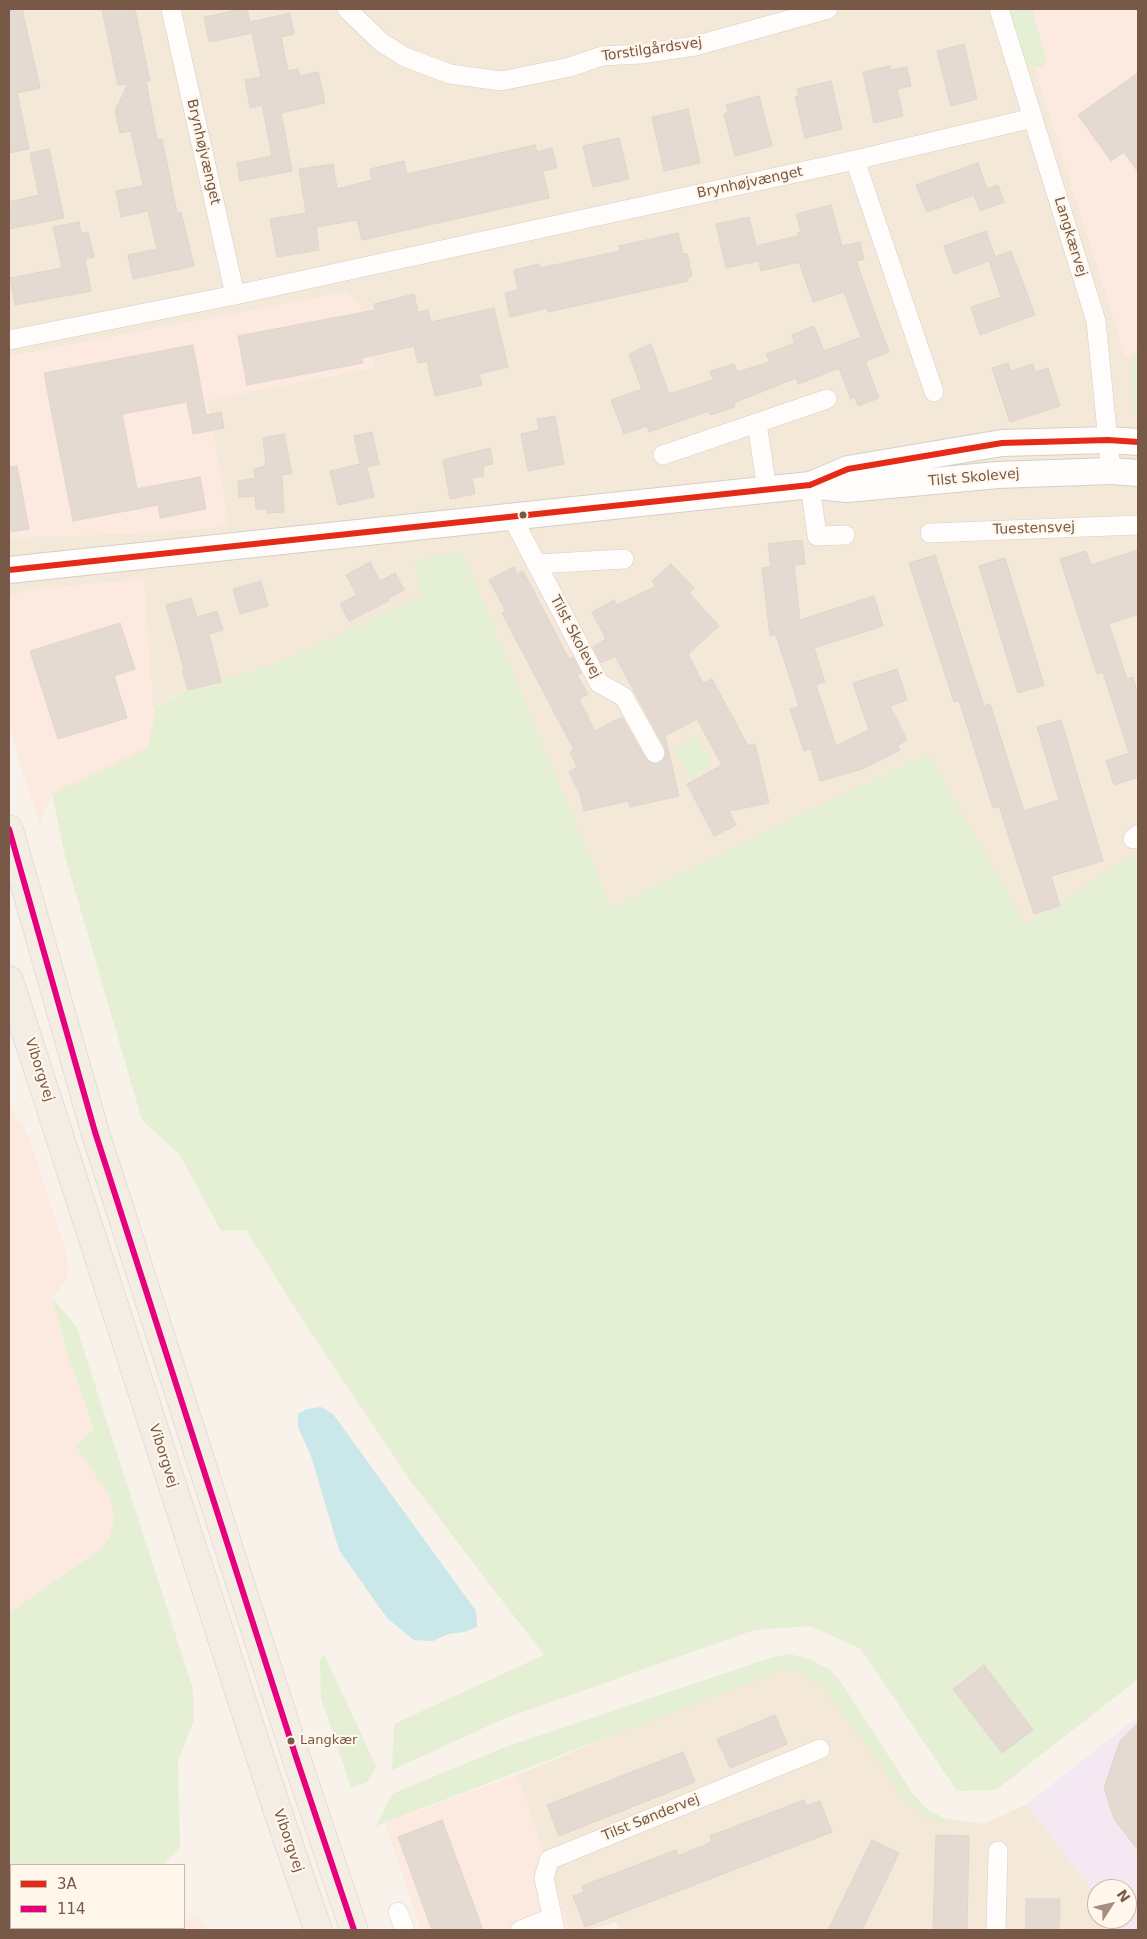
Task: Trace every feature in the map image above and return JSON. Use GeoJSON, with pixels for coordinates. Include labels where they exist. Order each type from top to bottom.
{"type":"FeatureCollection","features":[{"type":"Feature","properties":{"kind":"main road"},"geometry":{"type":"LineString","coordinates":[[9,829],[100,1150],[354,1930]]}},
{"type":"Feature","properties":{"kind":"main road","name":"Viborgvej"},"geometry":{"type":"LineString","coordinates":[[9,980],[277,1809],[318,1930]]}},
{"type":"Feature","properties":{"kind":"street","name":"Brynhøjvænget"},"geometry":{"type":"LineString","coordinates":[[171,9],[235,295]]}},
{"type":"Feature","properties":{"kind":"street","name":"Torstilgårdsvej"},"geometry":{"type":"LineString","coordinates":[[347,9],[381,42],[404,56],[450,74],[501,81],[570,67],[602,56],[641,54],[695,46],[828,9]]}},
{"type":"Feature","properties":{"kind":"street","name":"Langkærvej"},"geometry":{"type":"LineString","coordinates":[[999,9],[1096,321],[1111,472]]}},
{"type":"Feature","properties":{"kind":"street","name":"Brynhøjvænget"},"geometry":{"type":"LineString","coordinates":[[9,340],[235,295],[855,160],[1033,118]]}},
{"type":"Feature","properties":{"kind":"street"},"geometry":{"type":"LineString","coordinates":[[855,160],[934,392]]}},
{"type":"Feature","properties":{"kind":"street"},"geometry":{"type":"LineString","coordinates":[[663,455],[827,399]]}},
{"type":"Feature","properties":{"kind":"street"},"geometry":{"type":"LineString","coordinates":[[757,423],[767,490]]}},
{"type":"Feature","properties":{"kind":"street","name":"Tilst Skolevej"},"geometry":{"type":"LineString","coordinates":[[810,485],[848,469],[1002,443],[1108,440],[1138,442]]}},
{"type":"Feature","properties":{"kind":"street","name":"Tilst Skolevej"},"geometry":{"type":"LineString","coordinates":[[9,570],[810,485],[847,489],[998,475],[1138,473]]}},
{"type":"Feature","properties":{"kind":"street"},"geometry":{"type":"LineString","coordinates":[[810,485],[817,536],[845,535]]}},
{"type":"Feature","properties":{"kind":"street","name":"Tilst Skolevej"},"geometry":{"type":"LineString","coordinates":[[512,518],[600,684],[624,697],[655,753]]}},
{"type":"Feature","properties":{"kind":"street","name":"Tuestensvej"},"geometry":{"type":"LineString","coordinates":[[930,533],[1138,525]]}},
{"type":"Feature","properties":{"kind":"street"},"geometry":{"type":"LineString","coordinates":[[536,564],[624,559]]}},
{"type":"Feature","properties":{"kind":"street","name":"Tilst Søndervej"},"geometry":{"type":"LineString","coordinates":[[553,1924],[544,1878],[549,1860],[820,1749]]}},
{"type":"Feature","properties":{"kind":"street"},"geometry":{"type":"LineString","coordinates":[[996,1930],[998,1851]]}},
{"type":"Feature","properties":{"kind":"street"},"geometry":{"type":"LineString","coordinates":[[398,1912],[405,1930]]}},
{"type":"Feature","properties":{"kind":"street"},"geometry":{"type":"LineString","coordinates":[[520,1930],[553,1924]]}},
{"type":"Feature","properties":{"kind":"shaded area"},"geometry":{"type":"Polygon","coordinates":[[[9,9],[1138,9],[1138,852],[1026,926],[928,753],[611,907],[463,552],[413,560],[423,595],[318,645],[267,666],[188,690],[157,706],[148,750],[52,794],[9,672],[9,9]]]}},
{"type":"Feature","properties":{"kind":"shaded area"},"geometry":{"type":"Polygon","coordinates":[[[1036,9],[1138,9],[1138,349],[1126,358],[1022,30],[1036,9]]]}},
{"type":"Feature","properties":{"kind":"shaded area"},"geometry":{"type":"Polygon","coordinates":[[[347,292],[359,303],[375,368],[208,400],[229,526],[150,533],[9,538],[9,356],[347,292]]]}},
{"type":"Feature","properties":{"kind":"shaded area"},"geometry":{"type":"Polygon","coordinates":[[[144,579],[156,743],[54,791],[39,824],[9,725],[9,596],[33,589],[144,579]]]}},
{"type":"Feature","properties":{"kind":"shaded area"},"geometry":{"type":"Polygon","coordinates":[[[9,1106],[29,1138],[65,1249],[69,1271],[64,1283],[52,1298],[67,1352],[94,1431],[75,1445],[110,1497],[115,1518],[109,1539],[102,1548],[9,1613],[9,1106]]]}},
{"type":"Feature","properties":{"kind":"shaded area"},"geometry":{"type":"Polygon","coordinates":[[[792,1661],[841,1687],[906,1798],[932,1817],[984,1824],[1027,1804],[1087,1883],[1087,1929],[1123,1930],[620,1930],[616,1922],[588,1930],[570,1930],[517,1775],[792,1661]]]}},
{"type":"Feature","properties":{"kind":"shaded area"},"geometry":{"type":"Polygon","coordinates":[[[1138,1717],[1138,1930],[1122,1929],[1137,1929],[1137,1879],[1087,1879],[1087,1883],[1027,1804],[1138,1717]]]}},
{"type":"Feature","properties":{"kind":"shaded area"},"geometry":{"type":"Polygon","coordinates":[[[517,1775],[570,1930],[421,1930],[385,1823],[517,1775]]]}},
{"type":"Feature","properties":{"kind":"shaded area"},"geometry":{"type":"Polygon","coordinates":[[[198,1914],[206,1930],[171,1930],[185,1929],[185,1921],[198,1914]]]}},
{"type":"Feature","properties":{"kind":"green space"},"geometry":{"type":"Polygon","coordinates":[[[1007,9],[1036,9],[1033,15],[1047,60],[1043,67],[1024,63],[1007,9]]]}},
{"type":"Feature","properties":{"kind":"green space"},"geometry":{"type":"Polygon","coordinates":[[[1138,351],[1138,416],[1133,415],[1131,358],[1138,351]]]}},
{"type":"Feature","properties":{"kind":"green space"},"geometry":{"type":"Polygon","coordinates":[[[463,552],[611,907],[928,753],[1026,925],[1138,852],[1138,1679],[996,1790],[957,1791],[861,1649],[811,1626],[754,1630],[503,1719],[392,1770],[394,1724],[544,1655],[410,1480],[304,1322],[246,1230],[221,1231],[180,1155],[142,1120],[66,860],[52,794],[147,750],[157,707],[188,690],[267,666],[318,645],[422,595],[413,560],[463,552]]]}},
{"type":"Feature","properties":{"kind":"green space"},"geometry":{"type":"Polygon","coordinates":[[[697,737],[712,765],[689,778],[674,749],[697,737]]]}},
{"type":"Feature","properties":{"kind":"green space"},"geometry":{"type":"Polygon","coordinates":[[[52,1298],[76,1326],[193,1689],[194,1720],[178,1761],[180,1847],[164,1864],[10,1864],[10,1929],[74,1929],[9,1930],[9,1613],[102,1548],[109,1539],[115,1518],[110,1497],[75,1445],[94,1430],[67,1352],[52,1298]]]}},
{"type":"Feature","properties":{"kind":"green space"},"geometry":{"type":"Polygon","coordinates":[[[324,1654],[376,1766],[368,1782],[351,1788],[321,1698],[320,1660],[324,1654]]]}},
{"type":"Feature","properties":{"kind":"green space"},"geometry":{"type":"Polygon","coordinates":[[[790,1654],[811,1660],[830,1670],[839,1679],[913,1794],[928,1810],[951,1824],[935,1822],[906,1802],[825,1688],[799,1672],[783,1670],[376,1826],[392,1794],[503,1748],[773,1657],[790,1654]]]}},
{"type":"Feature","properties":{"kind":"water"},"geometry":{"type":"Polygon","coordinates":[[[321,1407],[333,1414],[476,1611],[477,1627],[464,1632],[448,1634],[433,1641],[414,1640],[387,1618],[339,1550],[311,1456],[298,1427],[298,1414],[307,1409],[321,1407]]]}},
{"type":"Feature","properties":{"kind":"building"},"geometry":{"type":"Polygon","coordinates":[[[9,9],[22,9],[40,88],[17,93],[29,149],[9,153],[9,9]]]}},
{"type":"Feature","properties":{"kind":"building"},"geometry":{"type":"Polygon","coordinates":[[[102,9],[135,9],[150,81],[146,81],[157,140],[162,139],[177,213],[181,212],[194,266],[133,279],[128,255],[157,249],[148,211],[121,217],[116,191],[143,186],[131,131],[120,133],[115,111],[128,84],[118,85],[102,9]]]}},
{"type":"Feature","properties":{"kind":"building"},"geometry":{"type":"Polygon","coordinates":[[[247,9],[250,22],[290,13],[294,34],[281,37],[288,71],[298,69],[300,76],[318,72],[325,103],[281,113],[292,171],[240,181],[237,163],[272,156],[262,105],[250,108],[245,80],[261,77],[252,33],[209,42],[204,17],[247,9]]]}},
{"type":"Feature","properties":{"kind":"building"},"geometry":{"type":"Polygon","coordinates":[[[964,44],[977,99],[951,106],[937,51],[964,44]]]}},
{"type":"Feature","properties":{"kind":"building"},"geometry":{"type":"Polygon","coordinates":[[[890,66],[891,70],[907,67],[911,86],[897,89],[903,116],[874,123],[863,72],[890,66]]]}},
{"type":"Feature","properties":{"kind":"building"},"geometry":{"type":"Polygon","coordinates":[[[1138,73],[1138,172],[1124,152],[1111,161],[1078,115],[1138,73]]]}},
{"type":"Feature","properties":{"kind":"building"},"geometry":{"type":"Polygon","coordinates":[[[831,81],[842,129],[805,138],[795,97],[799,96],[797,89],[831,81]]]}},
{"type":"Feature","properties":{"kind":"building"},"geometry":{"type":"Polygon","coordinates":[[[759,96],[772,146],[735,156],[724,114],[728,112],[726,105],[759,96]]]}},
{"type":"Feature","properties":{"kind":"building"},"geometry":{"type":"Polygon","coordinates":[[[688,109],[700,163],[664,171],[652,117],[688,109]]]}},
{"type":"Feature","properties":{"kind":"building"},"geometry":{"type":"Polygon","coordinates":[[[619,138],[629,179],[593,187],[583,146],[619,138]]]}},
{"type":"Feature","properties":{"kind":"building"},"geometry":{"type":"Polygon","coordinates":[[[535,145],[537,152],[552,148],[557,168],[543,171],[549,198],[362,240],[357,220],[316,227],[319,250],[277,257],[270,219],[306,213],[299,169],[333,164],[337,189],[372,180],[370,169],[404,161],[407,174],[535,145]]]}},
{"type":"Feature","properties":{"kind":"building"},"geometry":{"type":"Polygon","coordinates":[[[49,149],[64,218],[9,229],[9,202],[39,195],[30,153],[49,149]]]}},
{"type":"Feature","properties":{"kind":"building"},"geometry":{"type":"Polygon","coordinates":[[[978,163],[987,189],[998,185],[1004,202],[980,211],[974,195],[927,212],[916,185],[978,163]]]}},
{"type":"Feature","properties":{"kind":"building"},"geometry":{"type":"Polygon","coordinates":[[[831,205],[842,246],[860,242],[864,259],[856,261],[889,352],[865,361],[879,398],[858,406],[855,397],[851,399],[839,368],[798,384],[796,378],[734,403],[735,407],[710,415],[709,411],[649,432],[647,426],[624,434],[611,400],[642,389],[629,354],[651,344],[669,394],[713,380],[710,371],[734,364],[737,372],[770,362],[766,354],[795,343],[792,335],[814,326],[824,351],[861,337],[844,292],[813,302],[799,262],[761,271],[759,261],[726,268],[716,224],[749,217],[756,246],[798,236],[797,233],[801,232],[796,214],[831,205]]]}},
{"type":"Feature","properties":{"kind":"building"},"geometry":{"type":"Polygon","coordinates":[[[79,222],[81,234],[88,232],[94,257],[85,259],[91,291],[15,305],[10,278],[62,268],[53,227],[79,222]]]}},
{"type":"Feature","properties":{"kind":"building"},"geometry":{"type":"Polygon","coordinates":[[[986,231],[995,257],[1011,251],[1035,315],[980,335],[971,307],[1001,297],[989,261],[954,274],[944,246],[986,231]]]}},
{"type":"Feature","properties":{"kind":"building"},"geometry":{"type":"Polygon","coordinates":[[[678,233],[683,254],[687,253],[692,276],[688,277],[688,281],[548,312],[547,308],[510,317],[505,293],[518,290],[514,270],[539,264],[540,268],[620,251],[619,246],[678,233]]]}},
{"type":"Feature","properties":{"kind":"building"},"geometry":{"type":"Polygon","coordinates":[[[414,294],[418,312],[428,310],[431,322],[494,308],[508,367],[479,374],[482,385],[435,396],[427,361],[418,363],[414,346],[362,358],[363,363],[247,385],[238,336],[375,310],[374,304],[414,294]]]}},
{"type":"Feature","properties":{"kind":"building"},"geometry":{"type":"Polygon","coordinates":[[[193,345],[206,415],[221,412],[224,428],[193,434],[187,402],[122,414],[137,489],[200,477],[206,509],[160,518],[158,505],[73,521],[44,373],[193,345]]]}},
{"type":"Feature","properties":{"kind":"building"},"geometry":{"type":"Polygon","coordinates":[[[1008,363],[1011,371],[1033,364],[1035,372],[1048,368],[1060,406],[1010,422],[992,368],[1008,363]]]}},
{"type":"Feature","properties":{"kind":"building"},"geometry":{"type":"Polygon","coordinates":[[[555,416],[564,464],[528,471],[521,434],[539,430],[537,419],[555,416]]]}},
{"type":"Feature","properties":{"kind":"building"},"geometry":{"type":"Polygon","coordinates":[[[372,432],[379,464],[367,467],[374,497],[338,505],[330,471],[360,464],[354,436],[372,432]]]}},
{"type":"Feature","properties":{"kind":"building"},"geometry":{"type":"Polygon","coordinates":[[[284,434],[292,474],[282,475],[284,512],[267,513],[267,509],[256,509],[255,496],[239,497],[238,481],[255,478],[254,469],[266,466],[263,438],[284,434]]]}},
{"type":"Feature","properties":{"kind":"building"},"geometry":{"type":"Polygon","coordinates":[[[490,448],[493,464],[483,466],[484,476],[472,478],[475,494],[450,499],[443,460],[490,448]]]}},
{"type":"Feature","properties":{"kind":"building"},"geometry":{"type":"Polygon","coordinates":[[[17,466],[29,529],[9,532],[9,467],[17,466]]]}},
{"type":"Feature","properties":{"kind":"building"},"geometry":{"type":"Polygon","coordinates":[[[802,540],[805,564],[794,565],[800,620],[874,596],[883,626],[814,648],[825,682],[816,685],[836,746],[869,730],[853,683],[897,669],[907,700],[890,706],[907,740],[898,745],[900,750],[862,769],[820,781],[811,749],[804,751],[790,709],[799,706],[776,635],[770,636],[762,568],[771,567],[768,544],[802,540]]]}},
{"type":"Feature","properties":{"kind":"building"},"geometry":{"type":"Polygon","coordinates":[[[1138,550],[1138,614],[1109,624],[1127,679],[1133,677],[1138,694],[1138,777],[1114,785],[1106,761],[1129,753],[1103,672],[1097,674],[1060,559],[1086,551],[1091,565],[1138,550]]]}},
{"type":"Feature","properties":{"kind":"building"},"geometry":{"type":"Polygon","coordinates":[[[935,555],[984,706],[990,704],[1024,811],[1059,800],[1037,727],[1061,720],[1103,861],[1051,876],[1060,906],[1034,914],[999,806],[993,808],[959,700],[954,702],[909,563],[935,555]]]}},
{"type":"Feature","properties":{"kind":"building"},"geometry":{"type":"Polygon","coordinates":[[[1005,558],[1044,685],[1018,693],[979,566],[1005,558]]]}},
{"type":"Feature","properties":{"kind":"building"},"geometry":{"type":"Polygon","coordinates":[[[370,562],[380,581],[395,573],[404,590],[388,599],[389,601],[349,621],[340,604],[357,595],[346,575],[370,562]]]}},
{"type":"Feature","properties":{"kind":"building"},"geometry":{"type":"Polygon","coordinates":[[[671,564],[694,588],[689,593],[719,626],[688,654],[703,683],[712,679],[748,746],[755,744],[769,803],[729,811],[736,825],[714,836],[687,784],[722,765],[697,719],[665,736],[679,796],[630,807],[628,801],[584,811],[580,794],[569,772],[577,767],[570,752],[574,750],[502,613],[506,611],[489,580],[514,567],[517,574],[523,571],[569,659],[573,657],[581,673],[577,675],[588,694],[579,699],[595,731],[622,717],[645,758],[655,764],[665,758],[665,748],[615,656],[601,663],[593,647],[606,639],[592,612],[614,600],[617,605],[656,586],[652,581],[671,564]]]}},
{"type":"Feature","properties":{"kind":"building"},"geometry":{"type":"Polygon","coordinates":[[[261,581],[268,606],[240,614],[233,589],[261,581]]]}},
{"type":"Feature","properties":{"kind":"building"},"geometry":{"type":"Polygon","coordinates":[[[191,598],[197,617],[217,611],[223,630],[209,634],[221,682],[188,690],[166,605],[191,598]]]}},
{"type":"Feature","properties":{"kind":"building"},"geometry":{"type":"Polygon","coordinates":[[[120,623],[135,669],[114,676],[127,718],[58,739],[30,651],[120,623]]]}},
{"type":"Feature","properties":{"kind":"building"},"geometry":{"type":"Polygon","coordinates":[[[984,1665],[1033,1730],[1002,1753],[953,1689],[984,1665]]]}},
{"type":"Feature","properties":{"kind":"building"},"geometry":{"type":"Polygon","coordinates":[[[775,1715],[787,1744],[730,1768],[717,1739],[775,1715]]]}},
{"type":"Feature","properties":{"kind":"building"},"geometry":{"type":"Polygon","coordinates":[[[1138,1723],[1138,1850],[1114,1819],[1104,1788],[1120,1741],[1138,1723]]]}},
{"type":"Feature","properties":{"kind":"building"},"geometry":{"type":"Polygon","coordinates":[[[683,1752],[695,1782],[559,1836],[547,1805],[683,1752]]]}},
{"type":"Feature","properties":{"kind":"building"},"geometry":{"type":"Polygon","coordinates":[[[804,1800],[806,1806],[820,1801],[832,1832],[585,1927],[573,1896],[584,1892],[582,1886],[676,1850],[678,1856],[712,1842],[710,1836],[804,1800]]]}},
{"type":"Feature","properties":{"kind":"building"},"geometry":{"type":"Polygon","coordinates":[[[442,1820],[483,1930],[432,1930],[398,1837],[442,1820]]]}},
{"type":"Feature","properties":{"kind":"building"},"geometry":{"type":"Polygon","coordinates":[[[936,1835],[969,1836],[967,1930],[933,1930],[936,1835]]]}},
{"type":"Feature","properties":{"kind":"building"},"geometry":{"type":"Polygon","coordinates":[[[872,1840],[899,1853],[862,1930],[828,1930],[872,1840]]]}},
{"type":"Feature","properties":{"kind":"building"},"geometry":{"type":"Polygon","coordinates":[[[1026,1899],[1060,1899],[1059,1930],[1026,1930],[1026,1899]]]}},
{"type":"Feature","properties":{"kind":"transit line","name":"3A"},"geometry":{"type":"LineString","coordinates":[[9,570],[810,485],[848,469],[1002,443],[1108,440],[1138,442]]}},
{"type":"Feature","properties":{"kind":"transit line","name":"114"},"geometry":{"type":"LineString","coordinates":[[9,829],[95,1132],[296,1757],[354,1930]]}},
{"type":"Feature","properties":{"kind":"place","name":"Langkær"},"geometry":{"type":"Point","coordinates":[291,1741]}}]}
